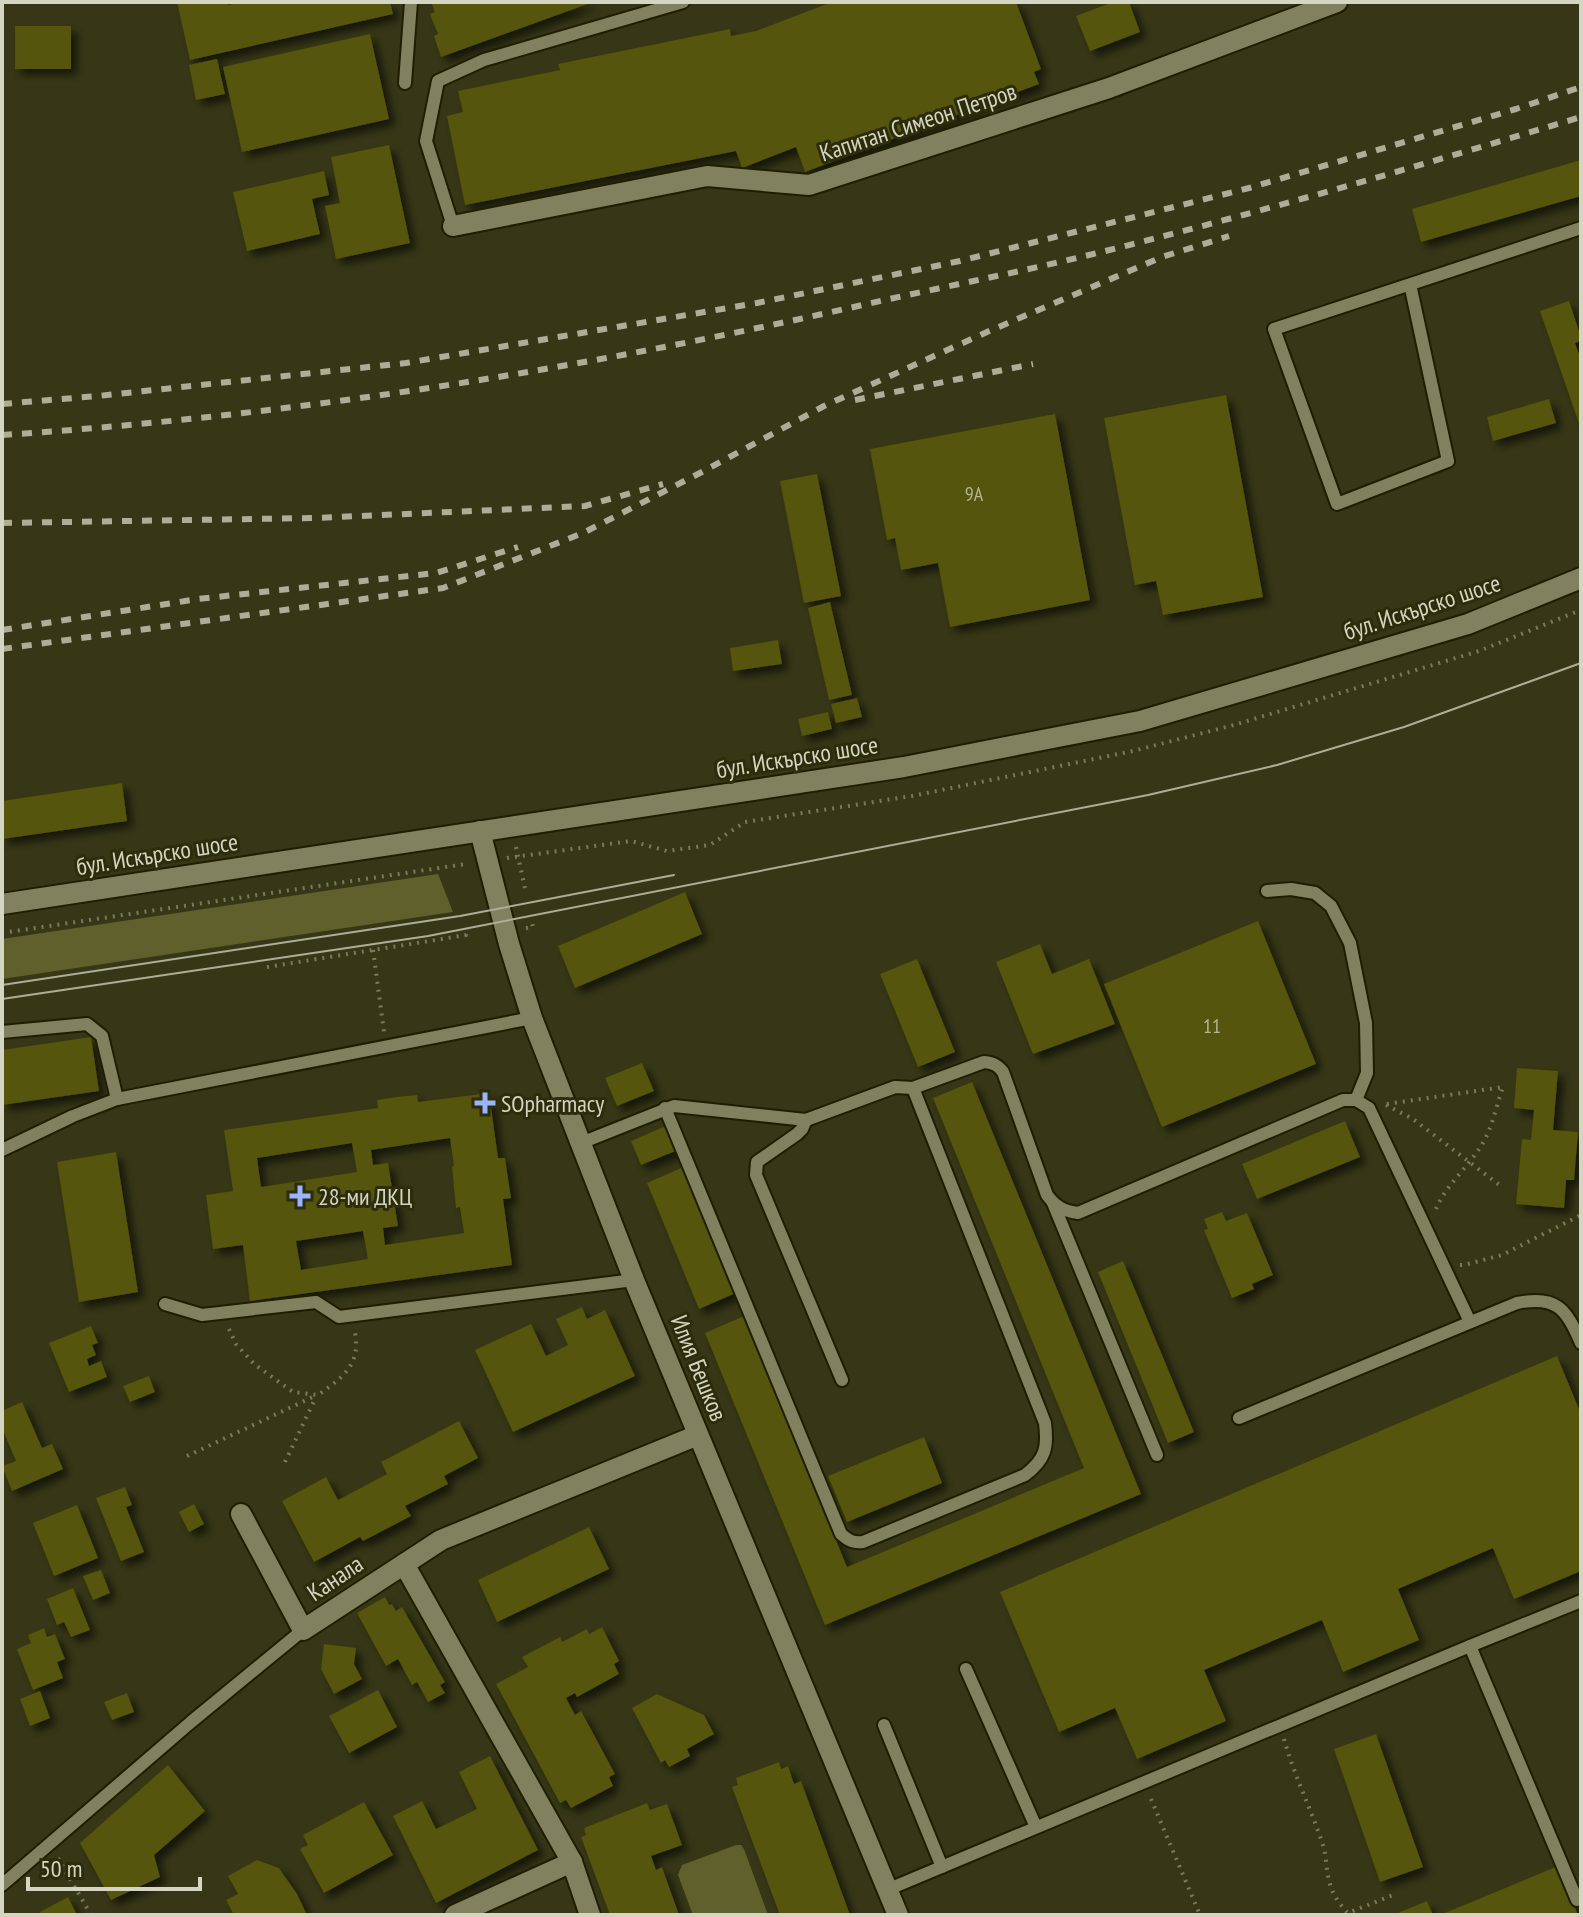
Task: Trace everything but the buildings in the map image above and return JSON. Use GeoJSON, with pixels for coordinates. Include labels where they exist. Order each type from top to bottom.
{"type":"FeatureCollection","features":[{"type":"Feature","properties":{"kind":"street","name":"Капитан Симеон Петров"},"geometry":{"type":"LineString","coordinates":[[453,226],[707,176],[809,185],[1109,88],[1337,2]]}},
{"type":"Feature","properties":{"kind":"street","name":"бул. Искърско шосе"},"geometry":{"type":"LineString","coordinates":[[2,904],[904,767],[1140,721],[1468,624],[1581,578]]}},
{"type":"Feature","properties":{"kind":"street","name":"Илия Бешков"},"geometry":{"type":"LineString","coordinates":[[480,831],[532,1018],[634,1280],[898,1915]]}},
{"type":"Feature","properties":{"kind":"street","name":"Канала"},"geometry":{"type":"LineString","coordinates":[[303,1630],[441,1540],[698,1435]]}},
{"type":"Feature","properties":{"kind":"street"},"geometry":{"type":"LineString","coordinates":[[241,1514],[303,1630]]}},
{"type":"Feature","properties":{"kind":"street"},"geometry":{"type":"LineString","coordinates":[[404,1564],[572,1862],[590,1915]]}},
{"type":"Feature","properties":{"kind":"street"},"geometry":{"type":"LineString","coordinates":[[455,1915],[572,1862]]}},
{"type":"Feature","properties":{"kind":"lane"},"geometry":{"type":"LineString","coordinates":[[405,83],[411,2]]}},
{"type":"Feature","properties":{"kind":"lane"},"geometry":{"type":"LineString","coordinates":[[453,226],[426,141],[438,81],[484,60],[683,2]]}},
{"type":"Feature","properties":{"kind":"lane"},"geometry":{"type":"LineString","coordinates":[[1410,284],[1448,461],[1337,504],[1274,329],[1410,284],[1581,228]]}},
{"type":"Feature","properties":{"kind":"lane"},"geometry":{"type":"LineString","coordinates":[[1267,891],[1291,889],[1315,893],[1331,906],[1350,943],[1366,1023],[1367,1073],[1356,1100]]}},
{"type":"Feature","properties":{"kind":"lane"},"geometry":{"type":"LineString","coordinates":[[2,1150],[117,1099],[532,1018]]}},
{"type":"Feature","properties":{"kind":"lane"},"geometry":{"type":"LineString","coordinates":[[2,1032],[87,1024],[102,1036],[117,1099]]}},
{"type":"Feature","properties":{"kind":"lane"},"geometry":{"type":"LineString","coordinates":[[581,1143],[674,1106],[806,1120],[895,1087],[913,1088],[984,1062],[992,1063],[1003,1072],[1047,1195],[1053,1203],[1157,1455]]}},
{"type":"Feature","properties":{"kind":"lane"},"geometry":{"type":"LineString","coordinates":[[665,1108],[841,1534],[856,1543],[1025,1475],[1037,1466],[1045,1452],[1047,1440],[1045,1423],[913,1088]]}},
{"type":"Feature","properties":{"kind":"lane"},"geometry":{"type":"LineString","coordinates":[[1053,1203],[1067,1212],[1078,1213],[1343,1100],[1356,1100],[1369,1108],[1470,1322]]}},
{"type":"Feature","properties":{"kind":"lane"},"geometry":{"type":"LineString","coordinates":[[806,1120],[797,1134],[757,1162],[756,1175],[842,1380]]}},
{"type":"Feature","properties":{"kind":"lane"},"geometry":{"type":"LineString","coordinates":[[165,1304],[202,1315],[316,1302],[339,1317],[634,1280]]}},
{"type":"Feature","properties":{"kind":"lane"},"geometry":{"type":"LineString","coordinates":[[1239,1418],[1517,1303],[1534,1300],[1560,1308],[1571,1319],[1581,1343]]}},
{"type":"Feature","properties":{"kind":"lane"},"geometry":{"type":"LineString","coordinates":[[889,1889],[1581,1601]]}},
{"type":"Feature","properties":{"kind":"lane","name":"Канала"},"geometry":{"type":"LineString","coordinates":[[2,1885],[303,1630]]}},
{"type":"Feature","properties":{"kind":"lane"},"geometry":{"type":"LineString","coordinates":[[1470,1646],[1577,1900]]}},
{"type":"Feature","properties":{"kind":"lane"},"geometry":{"type":"LineString","coordinates":[[966,1669],[1036,1827]]}},
{"type":"Feature","properties":{"kind":"lane"},"geometry":{"type":"LineString","coordinates":[[884,1725],[942,1867]]}},
{"type":"Feature","properties":{"kind":"path"},"geometry":{"type":"LineString","coordinates":[[516,847],[526,893]]}},
{"type":"Feature","properties":{"kind":"path"},"geometry":{"type":"LineString","coordinates":[[2,933],[450,866]]}},
{"type":"Feature","properties":{"kind":"path"},"geometry":{"type":"LineString","coordinates":[[267,967],[473,934]]}},
{"type":"Feature","properties":{"kind":"path"},"geometry":{"type":"LineString","coordinates":[[373,950],[387,1046]]}},
{"type":"Feature","properties":{"kind":"path"},"geometry":{"type":"LineString","coordinates":[[1428,1232],[1439,1201],[1470,1162],[1487,1136],[1503,1087],[1385,1104],[1413,1119],[1470,1162],[1502,1187]]}},
{"type":"Feature","properties":{"kind":"path"},"geometry":{"type":"LineString","coordinates":[[1442,1262],[1464,1265],[1502,1255],[1581,1215]]}},
{"type":"Feature","properties":{"kind":"path"},"geometry":{"type":"LineString","coordinates":[[221,1313],[236,1344],[254,1364],[293,1392],[318,1395]]}},
{"type":"Feature","properties":{"kind":"path"},"geometry":{"type":"LineString","coordinates":[[187,1456],[318,1395],[337,1381],[353,1364],[357,1344],[352,1316]]}},
{"type":"Feature","properties":{"kind":"path"},"geometry":{"type":"LineString","coordinates":[[285,1462],[318,1395]]}},
{"type":"Feature","properties":{"kind":"path"},"geometry":{"type":"LineString","coordinates":[[1280,1725],[1292,1768],[1324,1850],[1331,1887],[1341,1906],[1348,1913],[1393,1895]]}},
{"type":"Feature","properties":{"kind":"path"},"geometry":{"type":"LineString","coordinates":[[1144,1782],[1200,1915]]}},
{"type":"Feature","properties":{"kind":"path"},"geometry":{"type":"LineString","coordinates":[[50,1845],[91,1915]]}},
{"type":"Feature","properties":{"kind":"shaded area"},"geometry":{"type":"Polygon","coordinates":[[[438,874],[453,912],[2,979],[2,939],[438,874]]]}},
{"type":"Feature","properties":{"kind":"shaded area"},"geometry":{"type":"Polygon","coordinates":[[[736,1845],[744,1849],[768,1915],[693,1915],[678,1875],[682,1865],[736,1845]]]}},
{"type":"Feature","properties":{"kind":"tram line"},"geometry":{"type":"LineString","coordinates":[[2,999],[428,936],[1148,795],[1277,765],[1404,727],[1581,663]]}},
{"type":"Feature","properties":{"kind":"tram line"},"geometry":{"type":"LineString","coordinates":[[2,985],[460,916],[674,875]]}},
{"type":"Feature","properties":{"kind":"railway"},"geometry":{"type":"LineString","coordinates":[[2,404],[406,363],[757,303],[960,261],[1249,188],[1581,87]]}},
{"type":"Feature","properties":{"kind":"railway"},"geometry":{"type":"LineString","coordinates":[[2,435],[220,416],[437,387],[760,328],[1144,241],[1581,117]]}},
{"type":"Feature","properties":{"kind":"railway"},"geometry":{"type":"LineString","coordinates":[[2,649],[443,588],[583,533],[824,406],[987,332],[1162,257],[1229,236]]}},
{"type":"Feature","properties":{"kind":"railway"},"geometry":{"type":"LineString","coordinates":[[855,400],[1033,364]]}},
{"type":"Feature","properties":{"kind":"railway"},"geometry":{"type":"LineString","coordinates":[[2,523],[315,518],[585,506],[663,484]]}},
{"type":"Feature","properties":{"kind":"railway"},"geometry":{"type":"LineString","coordinates":[[2,630],[198,599],[436,573],[518,547]]}},
{"type":"Feature","properties":{"kind":"place","name":"SOpharmacy"},"geometry":{"type":"Point","coordinates":[485,1103]}},
{"type":"Feature","properties":{"kind":"place","name":"28-ми ДКЦ"},"geometry":{"type":"Point","coordinates":[300,1196]}}]}
